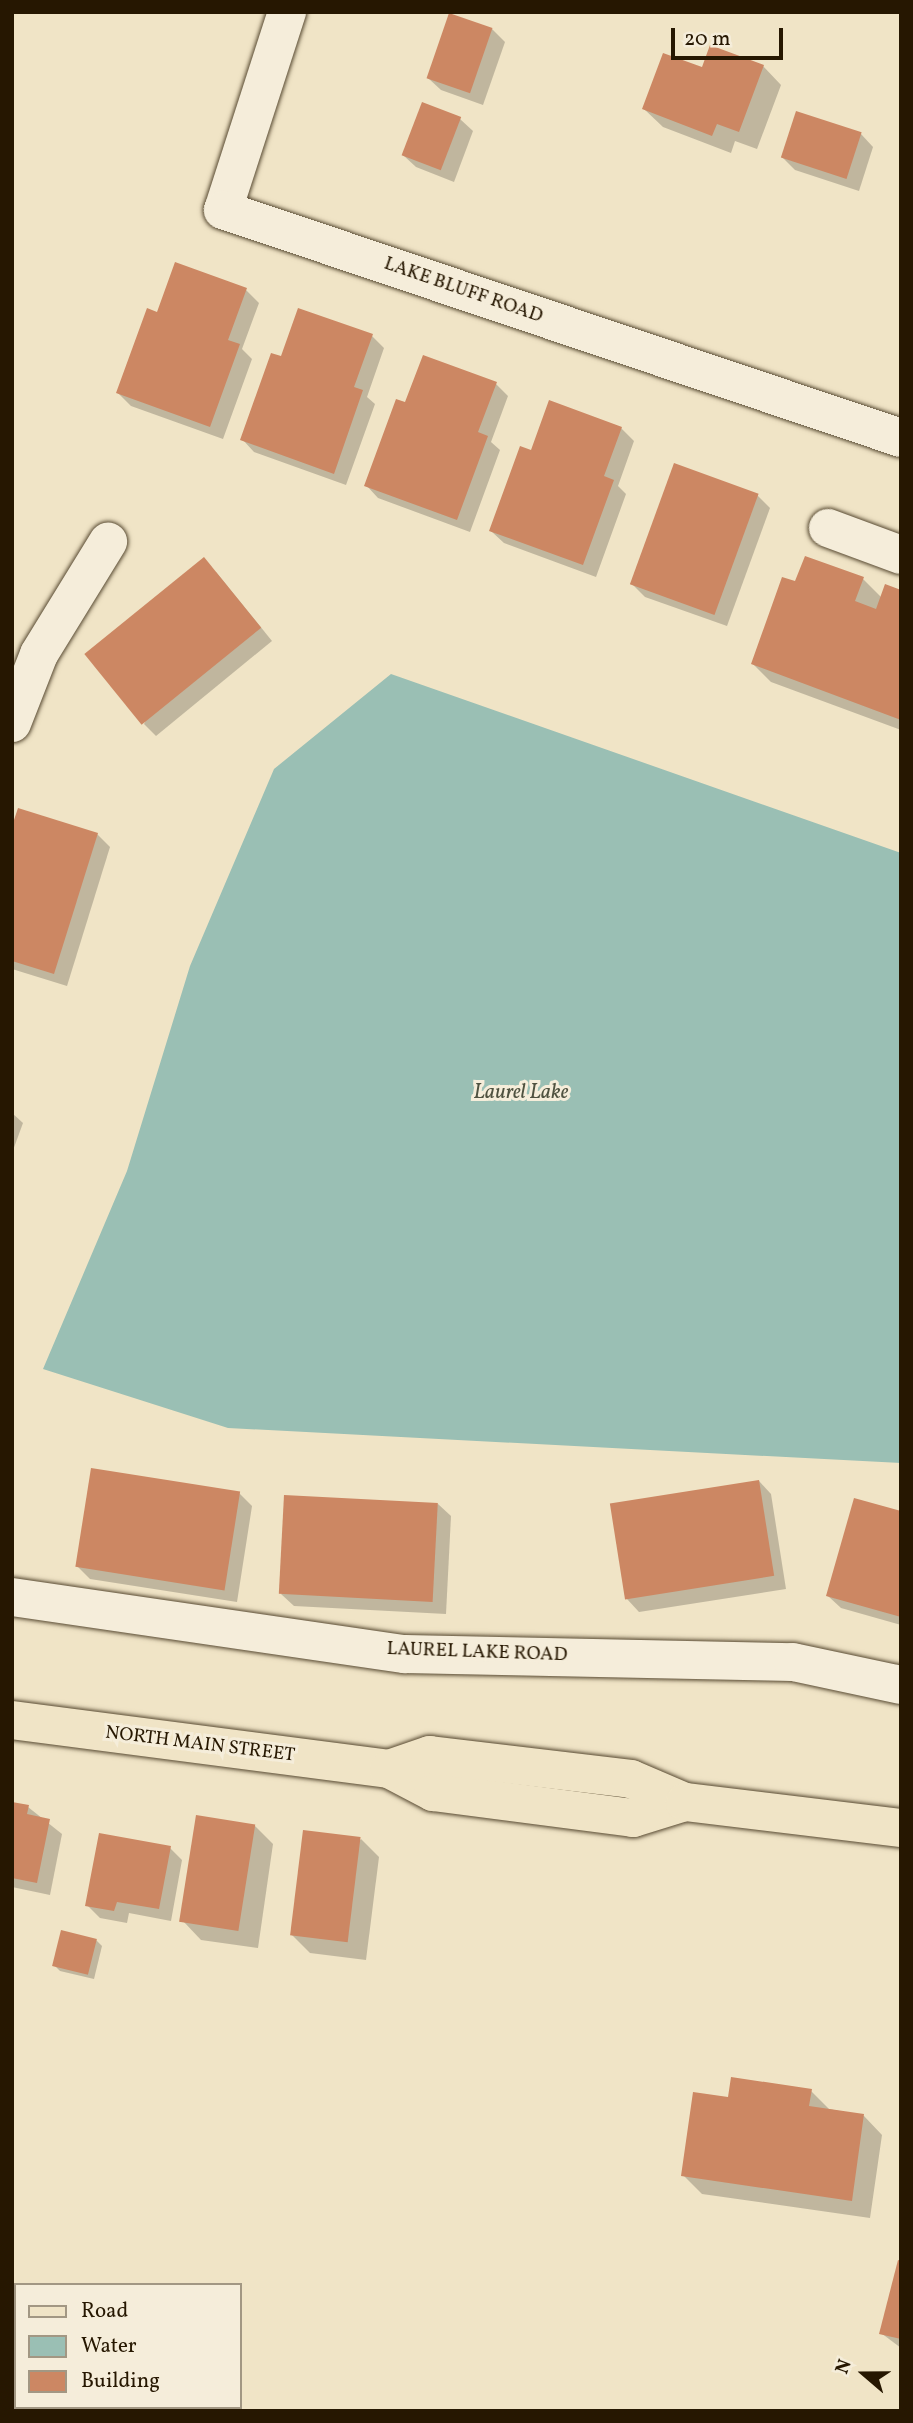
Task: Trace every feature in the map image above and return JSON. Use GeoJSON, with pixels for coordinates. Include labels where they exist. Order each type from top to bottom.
{"type":"FeatureCollection","features":[{"type":"Feature","properties":{"kind":"main road","name":"NORTH MAIN STREET"},"geometry":{"type":"LineString","coordinates":[[12,1720],[389,1769],[430,1755],[631,1779],[685,1802],[901,1828]]}},
{"type":"Feature","properties":{"kind":"street","name":"LAKE BLUFF ROAD"},"geometry":{"type":"LineString","coordinates":[[287,12],[223,210],[901,438]]}},
{"type":"Feature","properties":{"kind":"street"},"geometry":{"type":"LineString","coordinates":[[828,528],[901,555]]}},
{"type":"Feature","properties":{"kind":"street"},"geometry":{"type":"LineString","coordinates":[[12,723],[39,654],[108,542]]}},
{"type":"Feature","properties":{"kind":"street","name":"LAUREL LAKE ROAD"},"geometry":{"type":"LineString","coordinates":[[12,1597],[405,1654],[793,1662],[901,1685]]}},
{"type":"Feature","properties":{"kind":"green space"},"geometry":{"type":"Polygon","coordinates":[[[12,2301],[14,2409],[84,2411],[12,2411],[12,2301]]]}},
{"type":"Feature","properties":{"kind":"water","name":"Laurel Lake"},"geometry":{"type":"Polygon","coordinates":[[[391,674],[901,853],[901,1463],[228,1428],[43,1369],[127,1171],[190,966],[274,769],[391,674]]]}},
{"type":"Feature","properties":{"kind":"building"},"geometry":{"type":"Polygon","coordinates":[[[449,13],[492,28],[470,93],[427,78],[449,13]]]}},
{"type":"Feature","properties":{"kind":"building"},"geometry":{"type":"Polygon","coordinates":[[[710,45],[764,65],[739,132],[717,124],[712,136],[642,109],[663,53],[702,67],[710,45]]]}},
{"type":"Feature","properties":{"kind":"building"},"geometry":{"type":"Polygon","coordinates":[[[422,102],[461,117],[441,170],[402,155],[422,102]]]}},
{"type":"Feature","properties":{"kind":"building"},"geometry":{"type":"Polygon","coordinates":[[[796,111],[862,132],[846,179],[781,158],[796,111]]]}},
{"type":"Feature","properties":{"kind":"building"},"geometry":{"type":"Polygon","coordinates":[[[175,262],[247,288],[228,340],[240,344],[210,427],[116,393],[147,308],[157,312],[175,262]]]}},
{"type":"Feature","properties":{"kind":"building"},"geometry":{"type":"Polygon","coordinates":[[[298,308],[373,334],[354,387],[363,390],[334,474],[240,440],[271,353],[281,356],[298,308]]]}},
{"type":"Feature","properties":{"kind":"building"},"geometry":{"type":"Polygon","coordinates":[[[423,355],[497,382],[478,432],[488,436],[457,520],[364,486],[396,399],[405,402],[423,355]]]}},
{"type":"Feature","properties":{"kind":"building"},"geometry":{"type":"Polygon","coordinates":[[[549,400],[622,427],[604,476],[614,480],[583,565],[489,531],[520,446],[531,450],[549,400]]]}},
{"type":"Feature","properties":{"kind":"building"},"geometry":{"type":"Polygon","coordinates":[[[674,463],[759,494],[714,615],[630,584],[674,463]]]}},
{"type":"Feature","properties":{"kind":"building"},"geometry":{"type":"Polygon","coordinates":[[[805,556],[864,577],[855,601],[876,609],[885,584],[901,590],[901,720],[751,664],[782,577],[795,581],[805,556]]]}},
{"type":"Feature","properties":{"kind":"building"},"geometry":{"type":"Polygon","coordinates":[[[204,557],[261,628],[142,725],[84,654],[204,557]]]}},
{"type":"Feature","properties":{"kind":"building"},"geometry":{"type":"Polygon","coordinates":[[[18,808],[98,833],[54,974],[12,961],[12,826],[18,808]]]}},
{"type":"Feature","properties":{"kind":"building"},"geometry":{"type":"Polygon","coordinates":[[[91,1468],[240,1492],[224,1590],[75,1567],[91,1468]]]}},
{"type":"Feature","properties":{"kind":"building"},"geometry":{"type":"Polygon","coordinates":[[[759,1480],[774,1576],[625,1599],[610,1504],[759,1480]]]}},
{"type":"Feature","properties":{"kind":"building"},"geometry":{"type":"Polygon","coordinates":[[[284,1495],[438,1503],[433,1602],[279,1594],[284,1495]]]}},
{"type":"Feature","properties":{"kind":"building"},"geometry":{"type":"Polygon","coordinates":[[[854,1498],[901,1511],[901,1617],[826,1596],[854,1498]]]}},
{"type":"Feature","properties":{"kind":"building"},"geometry":{"type":"Polygon","coordinates":[[[12,1802],[29,1805],[27,1814],[50,1819],[37,1883],[12,1878],[12,1802]]]}},
{"type":"Feature","properties":{"kind":"building"},"geometry":{"type":"Polygon","coordinates":[[[196,1815],[255,1824],[238,1931],[179,1922],[196,1815]]]}},
{"type":"Feature","properties":{"kind":"building"},"geometry":{"type":"Polygon","coordinates":[[[303,1830],[361,1837],[348,1942],[290,1935],[303,1830]]]}},
{"type":"Feature","properties":{"kind":"building"},"geometry":{"type":"Polygon","coordinates":[[[99,1833],[171,1846],[159,1909],[117,1902],[114,1911],[85,1906],[99,1833]]]}},
{"type":"Feature","properties":{"kind":"building"},"geometry":{"type":"Polygon","coordinates":[[[61,1930],[97,1939],[88,1975],[52,1966],[61,1930]]]}},
{"type":"Feature","properties":{"kind":"building"},"geometry":{"type":"Polygon","coordinates":[[[731,2077],[812,2089],[809,2106],[864,2114],[852,2201],[681,2176],[693,2092],[728,2097],[731,2077]]]}},
{"type":"Feature","properties":{"kind":"building"},"geometry":{"type":"Polygon","coordinates":[[[898,2260],[901,2261],[901,2339],[879,2334],[898,2260]]]}}]}
